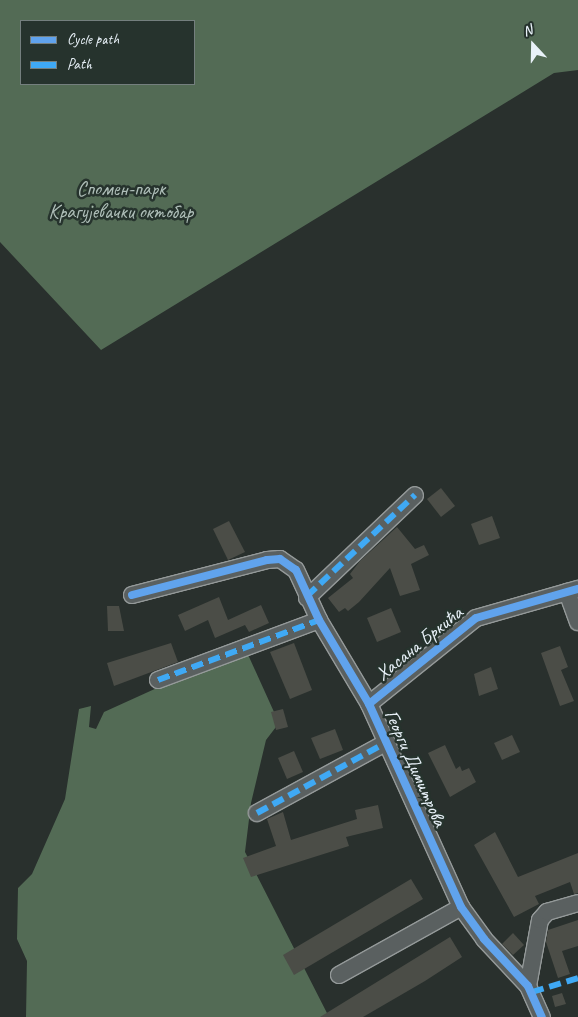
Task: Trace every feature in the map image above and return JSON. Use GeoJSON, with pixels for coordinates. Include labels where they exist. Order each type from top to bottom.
{"type":"FeatureCollection","features":[{"type":"Feature","properties":{"kind":"street"},"geometry":{"type":"LineString","coordinates":[[307,598],[415,495]]}},
{"type":"Feature","properties":{"kind":"street","name":"Георги Димитрова"},"geometry":{"type":"LineString","coordinates":[[132,595],[280,559],[296,570],[307,598],[369,704],[461,907],[484,939],[528,986],[542,1017]]}},
{"type":"Feature","properties":{"kind":"street"},"geometry":{"type":"LineString","coordinates":[[573,591],[578,622]]}},
{"type":"Feature","properties":{"kind":"street","name":"Хасана Бркића"},"geometry":{"type":"LineString","coordinates":[[369,704],[476,618],[573,591]]}},
{"type":"Feature","properties":{"kind":"street"},"geometry":{"type":"LineString","coordinates":[[158,680],[319,620]]}},
{"type":"Feature","properties":{"kind":"street"},"geometry":{"type":"LineString","coordinates":[[257,813],[387,742]]}},
{"type":"Feature","properties":{"kind":"street"},"geometry":{"type":"LineString","coordinates":[[528,986],[540,920],[547,912],[578,904]]}},
{"type":"Feature","properties":{"kind":"street"},"geometry":{"type":"LineString","coordinates":[[339,975],[461,907]]}},
{"type":"Feature","properties":{"kind":"green space","name":"Спомен-парк Крагујевачки октобар"},"geometry":{"type":"Polygon","coordinates":[[[0,0],[578,0],[578,70],[554,73],[101,350],[0,242],[0,0]]]}},
{"type":"Feature","properties":{"kind":"green space"},"geometry":{"type":"Polygon","coordinates":[[[245,648],[279,723],[266,740],[251,803],[245,852],[329,1017],[26,1017],[27,961],[17,939],[18,888],[32,874],[65,799],[79,709],[91,706],[89,727],[96,729],[104,712],[245,648]]]}},
{"type":"Feature","properties":{"kind":"building"},"geometry":{"type":"Polygon","coordinates":[[[441,488],[455,506],[441,517],[427,499],[441,488]]]}},
{"type":"Feature","properties":{"kind":"building"},"geometry":{"type":"Polygon","coordinates":[[[492,516],[500,538],[479,545],[471,524],[492,516]]]}},
{"type":"Feature","properties":{"kind":"building"},"geometry":{"type":"Polygon","coordinates":[[[229,521],[245,552],[228,560],[213,529],[229,521]]]}},
{"type":"Feature","properties":{"kind":"building"},"geometry":{"type":"Polygon","coordinates":[[[397,527],[415,549],[424,545],[429,555],[411,564],[420,590],[400,596],[390,568],[359,602],[348,611],[345,608],[339,612],[328,598],[353,578],[350,574],[360,561],[397,527]]]}},
{"type":"Feature","properties":{"kind":"building"},"geometry":{"type":"Polygon","coordinates":[[[219,597],[228,620],[261,605],[269,623],[249,632],[245,625],[215,638],[208,620],[185,631],[178,615],[219,597]]]}},
{"type":"Feature","properties":{"kind":"building"},"geometry":{"type":"Polygon","coordinates":[[[107,606],[119,606],[124,631],[108,631],[107,606]]]}},
{"type":"Feature","properties":{"kind":"building"},"geometry":{"type":"Polygon","coordinates":[[[391,608],[401,632],[377,642],[367,618],[391,608]]]}},
{"type":"Feature","properties":{"kind":"building"},"geometry":{"type":"Polygon","coordinates":[[[171,643],[178,662],[114,686],[107,663],[171,643]]]}},
{"type":"Feature","properties":{"kind":"building"},"geometry":{"type":"Polygon","coordinates":[[[294,643],[312,690],[290,699],[270,652],[294,643]]]}},
{"type":"Feature","properties":{"kind":"building"},"geometry":{"type":"Polygon","coordinates":[[[560,646],[568,667],[561,670],[574,701],[560,706],[541,653],[560,646]]]}},
{"type":"Feature","properties":{"kind":"building"},"geometry":{"type":"Polygon","coordinates":[[[491,667],[498,689],[479,696],[474,674],[491,667]]]}},
{"type":"Feature","properties":{"kind":"building"},"geometry":{"type":"Polygon","coordinates":[[[283,709],[288,727],[276,730],[271,712],[283,709]]]}},
{"type":"Feature","properties":{"kind":"building"},"geometry":{"type":"Polygon","coordinates":[[[335,729],[343,750],[320,759],[311,738],[335,729]]]}},
{"type":"Feature","properties":{"kind":"building"},"geometry":{"type":"Polygon","coordinates":[[[512,735],[520,752],[502,760],[494,743],[512,735]]]}},
{"type":"Feature","properties":{"kind":"building"},"geometry":{"type":"Polygon","coordinates":[[[445,745],[456,769],[460,766],[462,771],[469,768],[476,782],[450,797],[428,753],[445,745]]]}},
{"type":"Feature","properties":{"kind":"building"},"geometry":{"type":"Polygon","coordinates":[[[294,751],[303,772],[287,779],[278,758],[294,751]]]}},
{"type":"Feature","properties":{"kind":"building"},"geometry":{"type":"Polygon","coordinates":[[[378,805],[383,828],[346,837],[349,846],[251,877],[243,858],[276,846],[267,819],[283,812],[291,840],[357,819],[355,810],[378,805]]]}},
{"type":"Feature","properties":{"kind":"building"},"geometry":{"type":"Polygon","coordinates":[[[495,832],[518,877],[578,853],[578,893],[574,894],[570,882],[535,896],[539,904],[514,917],[474,845],[495,832]]]}},
{"type":"Feature","properties":{"kind":"building"},"geometry":{"type":"Polygon","coordinates":[[[411,879],[423,899],[294,975],[283,955],[411,879]]]}},
{"type":"Feature","properties":{"kind":"building"},"geometry":{"type":"Polygon","coordinates":[[[578,920],[578,946],[562,951],[570,974],[558,978],[546,942],[548,930],[578,920]]]}},
{"type":"Feature","properties":{"kind":"building"},"geometry":{"type":"Polygon","coordinates":[[[513,933],[524,945],[513,955],[502,944],[513,933]]]}},
{"type":"Feature","properties":{"kind":"building"},"geometry":{"type":"Polygon","coordinates":[[[450,937],[462,957],[425,981],[363,1017],[320,1017],[450,937]]]}},
{"type":"Feature","properties":{"kind":"building"},"geometry":{"type":"Polygon","coordinates":[[[562,993],[566,1004],[555,1007],[552,996],[562,993]]]}},
{"type":"Feature","properties":{"kind":"marked path"},"geometry":{"type":"LineString","coordinates":[[307,596],[415,495]]}},
{"type":"Feature","properties":{"kind":"marked path"},"geometry":{"type":"LineString","coordinates":[[158,680],[319,620]]}},
{"type":"Feature","properties":{"kind":"marked path"},"geometry":{"type":"LineString","coordinates":[[257,813],[387,742]]}},
{"type":"Feature","properties":{"kind":"marked path"},"geometry":{"type":"LineString","coordinates":[[532,992],[578,978]]}},
{"type":"Feature","properties":{"kind":"cycle path"},"geometry":{"type":"LineString","coordinates":[[132,595],[267,560],[280,559],[296,570],[319,620],[369,704],[461,907],[484,939],[528,986],[542,1017]]}},
{"type":"Feature","properties":{"kind":"cycle path"},"geometry":{"type":"LineString","coordinates":[[369,704],[476,618],[578,589]]}}]}
